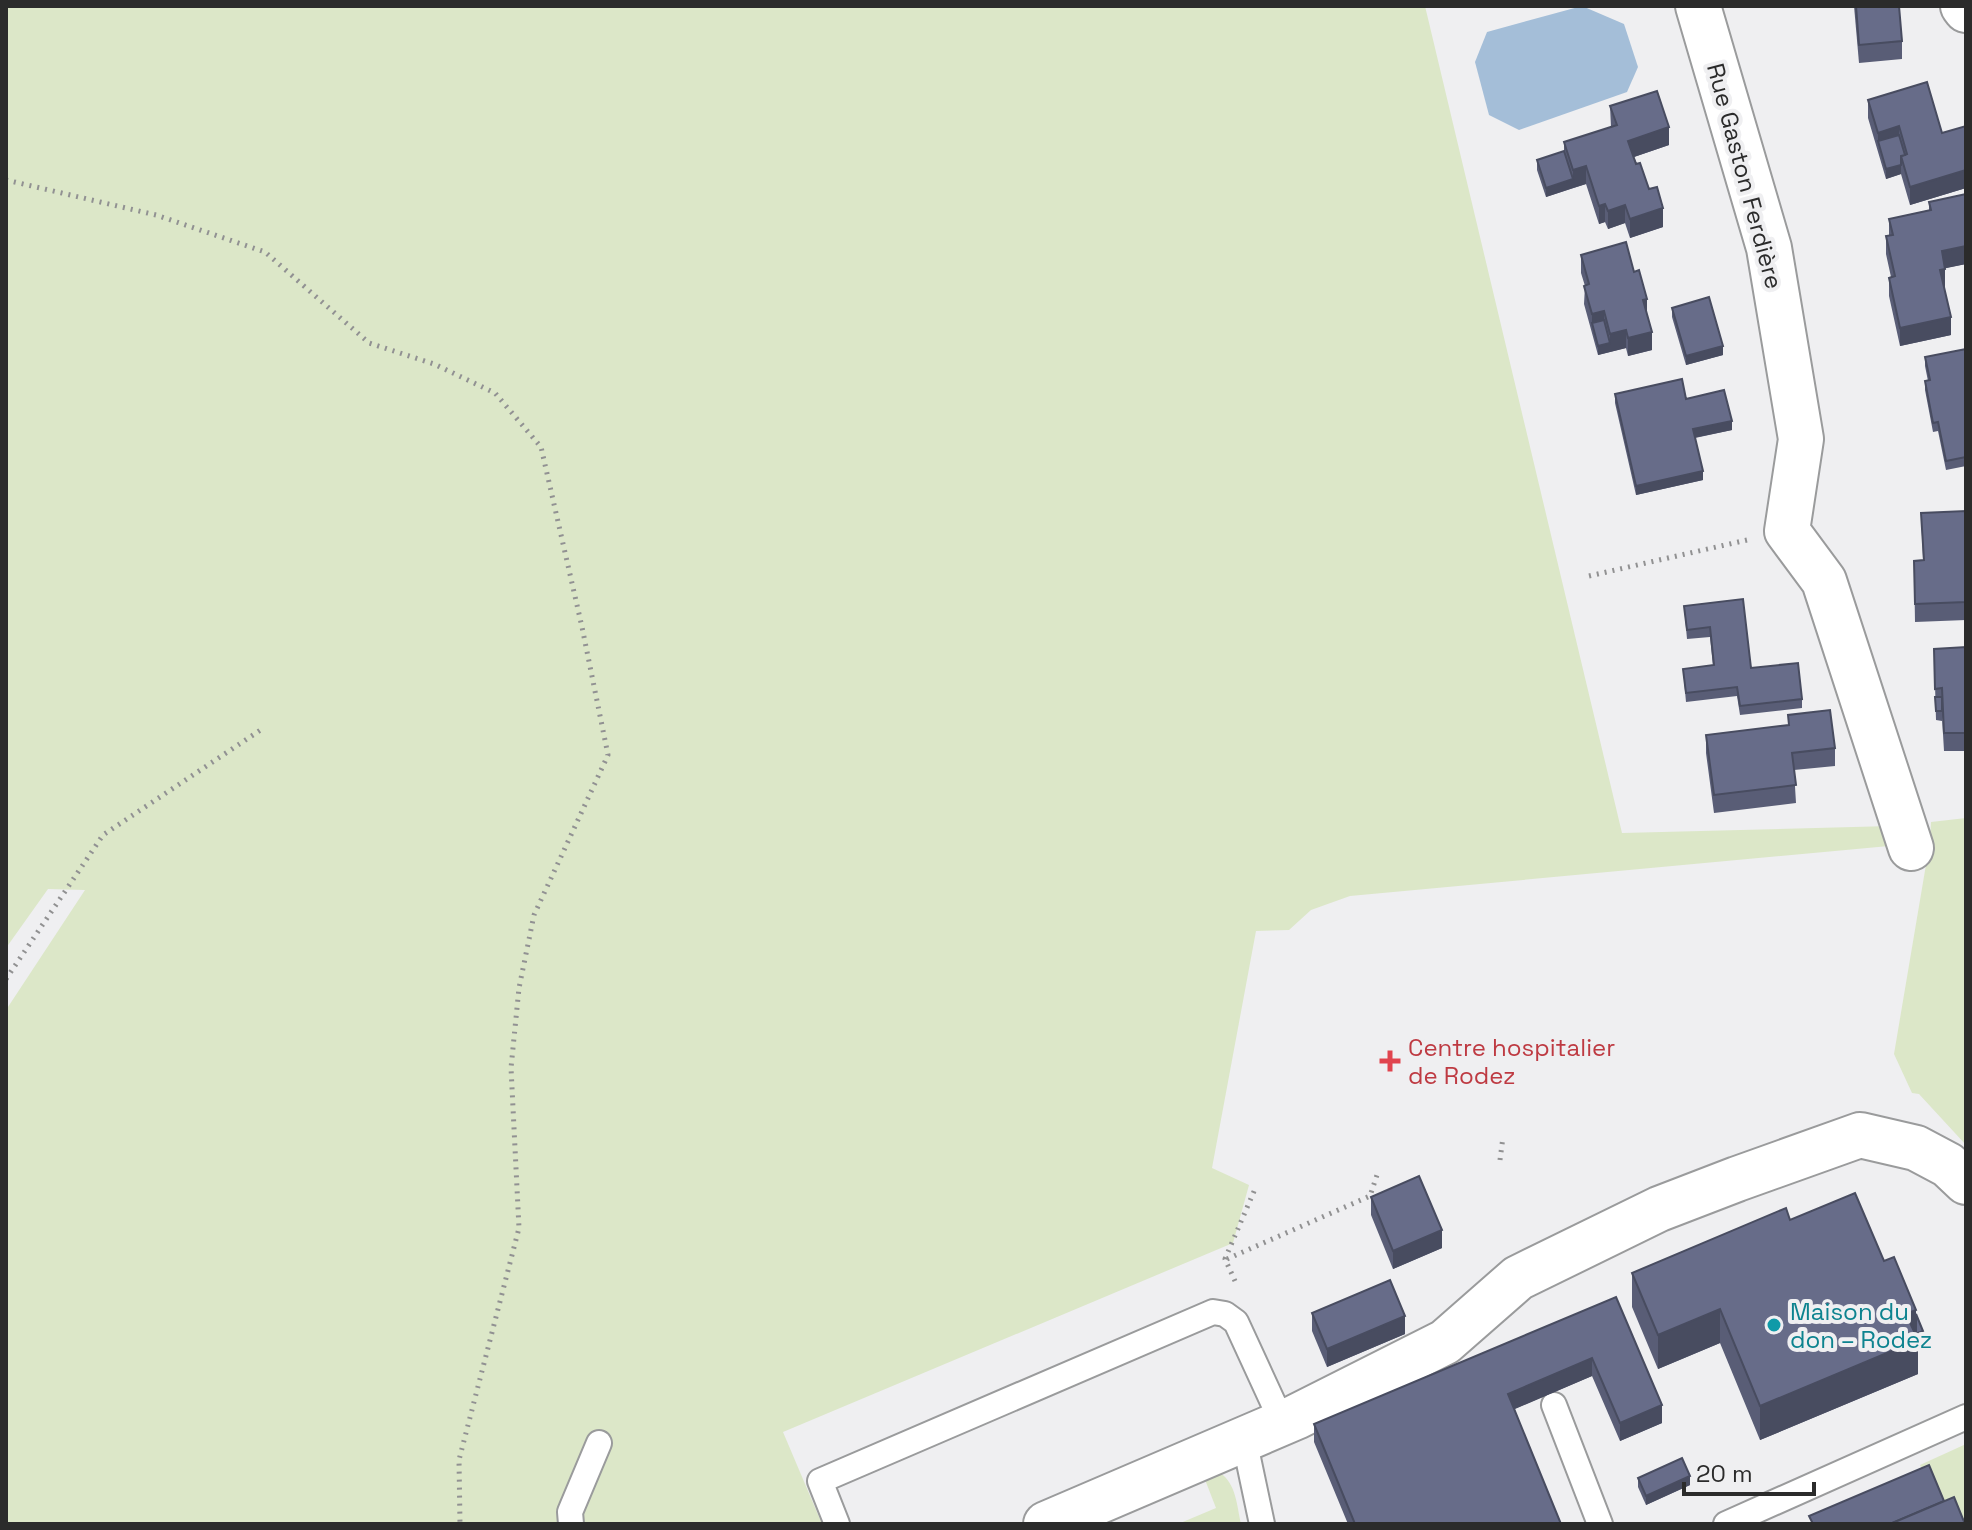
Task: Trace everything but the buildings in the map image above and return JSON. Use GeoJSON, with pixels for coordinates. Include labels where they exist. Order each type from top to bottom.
{"type":"FeatureCollection","features":[{"type":"Feature","properties":{"kind":"street","name":"Rue Gaston Ferdière"},"geometry":{"type":"LineString","coordinates":[[1698,6],[1769,248],[1801,439],[1787,531]]}},
{"type":"Feature","properties":{"kind":"street"},"geometry":{"type":"LineString","coordinates":[[1787,531],[1824,581],[1911,848]]}},
{"type":"Feature","properties":{"kind":"street"},"geometry":{"type":"LineString","coordinates":[[1046,1524],[1263,1430],[1445,1342],[1518,1278],[1659,1209],[1860,1135],[1916,1148],[1948,1165],[1966,1182]]}},
{"type":"Feature","properties":{"kind":"lane"},"geometry":{"type":"LineString","coordinates":[[837,1524],[820,1481],[1213,1312],[1225,1314],[1236,1322],[1263,1430],[1262,1524]]}},
{"type":"Feature","properties":{"kind":"lane"},"geometry":{"type":"LineString","coordinates":[[1554,1405],[1600,1524]]}},
{"type":"Feature","properties":{"kind":"lane"},"geometry":{"type":"LineString","coordinates":[[1741,1521],[1966,1417]]}},
{"type":"Feature","properties":{"kind":"lane"},"geometry":{"type":"LineString","coordinates":[[571,1524],[570,1512],[599,1443]]}},
{"type":"Feature","properties":{"kind":"path"},"geometry":{"type":"LineString","coordinates":[[6,180],[156,215],[265,252],[369,343],[434,364],[495,393],[541,447],[608,755],[534,915],[519,988],[511,1068],[519,1228],[459,1460],[460,1524]]}},
{"type":"Feature","properties":{"kind":"path"},"geometry":{"type":"LineString","coordinates":[[1589,576],[1787,531]]}},
{"type":"Feature","properties":{"kind":"path"},"geometry":{"type":"LineString","coordinates":[[6,979],[103,835],[262,729]]}},
{"type":"Feature","properties":{"kind":"path"},"geometry":{"type":"LineString","coordinates":[[1500,1160],[1503,1137]]}},
{"type":"Feature","properties":{"kind":"path"},"geometry":{"type":"LineString","coordinates":[[1225,1259],[1370,1196],[1377,1175]]}},
{"type":"Feature","properties":{"kind":"green space"},"geometry":{"type":"Polygon","coordinates":[[[6,6],[1425,6],[1622,833],[1891,826],[1889,846],[1350,896],[1311,910],[1289,930],[1256,931],[1212,1168],[1249,1185],[1233,1243],[783,1432],[822,1524],[6,1524],[6,1010],[85,890],[48,889],[6,948],[6,6]]]}},
{"type":"Feature","properties":{"kind":"green space"},"geometry":{"type":"Polygon","coordinates":[[[1966,818],[1966,1145],[1919,1094],[1912,1093],[1894,1054],[1931,822],[1966,818]]]}},
{"type":"Feature","properties":{"kind":"green space"},"geometry":{"type":"Polygon","coordinates":[[[1966,1444],[1966,1524],[1946,1524],[1920,1465],[1966,1444]]]}},
{"type":"Feature","properties":{"kind":"green space"},"geometry":{"type":"Polygon","coordinates":[[[1220,1473],[1233,1489],[1241,1524],[1178,1524],[1216,1508],[1204,1477],[1220,1473]]]}},
{"type":"Feature","properties":{"kind":"water"},"geometry":{"type":"Polygon","coordinates":[[[1582,6],[1624,24],[1638,67],[1627,92],[1519,130],[1489,115],[1475,62],[1487,32],[1582,6]]]}},
{"type":"Feature","properties":{"kind":"place","name":"Centre hospitalier de Rodez"},"geometry":{"type":"Point","coordinates":[1390,1061]}},
{"type":"Feature","properties":{"kind":"place","name":"Maison du don – Rodez"},"geometry":{"type":"Point","coordinates":[1774,1325]}}]}
